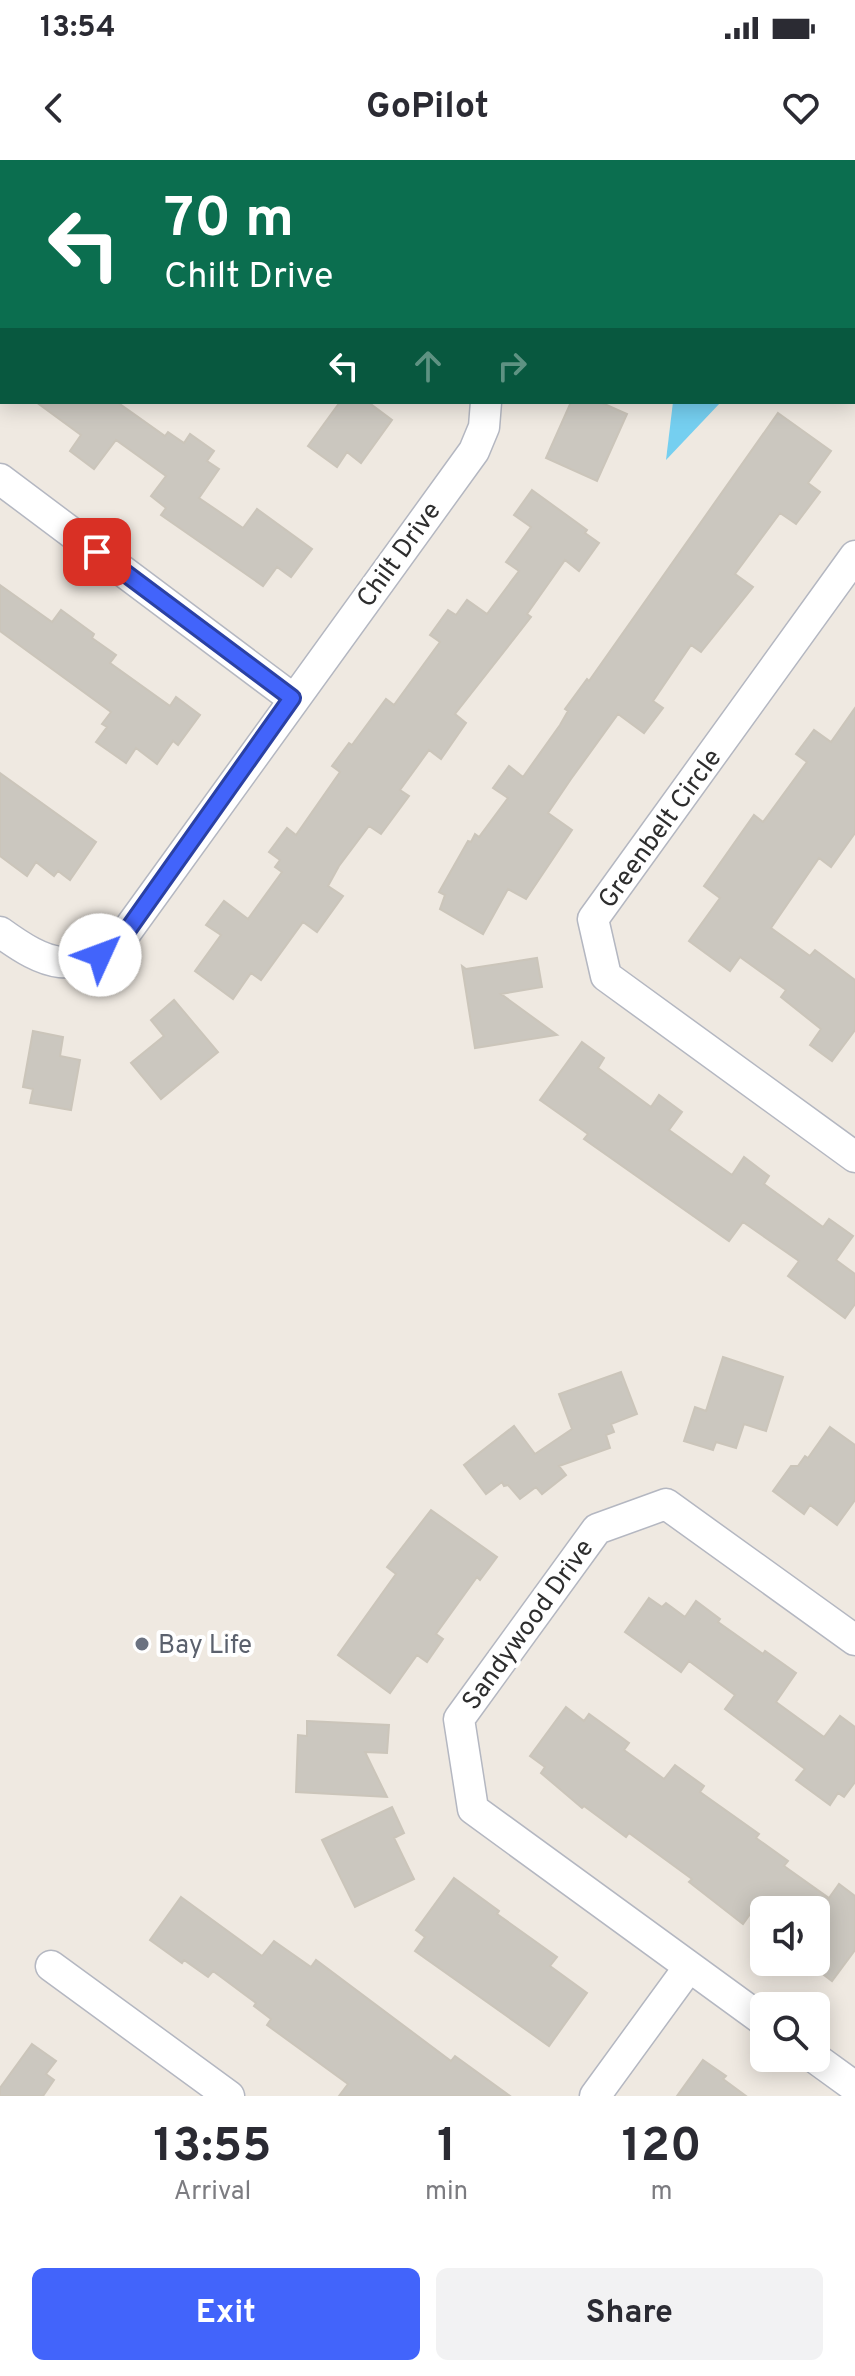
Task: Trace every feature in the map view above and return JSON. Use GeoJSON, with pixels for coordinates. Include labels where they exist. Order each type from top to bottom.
{"type":"FeatureCollection","features":[{"type":"Feature","properties":{"kind":"street","name":"Chilt Drive"},"geometry":{"type":"LineString","coordinates":[[0,932],[31,955],[51,962],[75,961],[100,955],[122,938],[292,698],[474,451],[484,427],[486,404]]}},
{"type":"Feature","properties":{"kind":"street"},"geometry":{"type":"LineString","coordinates":[[0,479],[292,698]]}},
{"type":"Feature","properties":{"kind":"street","name":"Greenbelt Circle"},"geometry":{"type":"LineString","coordinates":[[855,556],[593,919],[606,976],[855,1157]]}},
{"type":"Feature","properties":{"kind":"street","name":"Sandywood Drive"},"geometry":{"type":"LineString","coordinates":[[750,2011],[473,1809],[459,1719],[597,1529],[666,1504],[855,1640]]}},
{"type":"Feature","properties":{"kind":"street"},"geometry":{"type":"LineString","coordinates":[[51,1966],[229,2096]]}},
{"type":"Feature","properties":{"kind":"street"},"geometry":{"type":"LineString","coordinates":[[595,2096],[689,1967]]}},
{"type":"Feature","properties":{"kind":"street"},"geometry":{"type":"LineString","coordinates":[[830,2069],[855,2087]]}},
{"type":"Feature","properties":{"kind":"water"},"geometry":{"type":"Polygon","coordinates":[[[673,404],[719,404],[666,460],[673,404]]]}},
{"type":"Feature","properties":{"kind":"building"},"geometry":{"type":"Polygon","coordinates":[[[39,404],[120,404],[165,436],[168,432],[184,443],[190,434],[214,451],[207,461],[219,469],[199,498],[243,528],[257,509],[312,549],[291,577],[277,567],[263,586],[161,515],[166,508],[151,496],[166,476],[116,440],[94,469],[70,451],[81,435],[39,404]]]}},
{"type":"Feature","properties":{"kind":"building"},"geometry":{"type":"Polygon","coordinates":[[[339,404],[371,404],[392,420],[361,463],[347,452],[337,467],[308,446],[339,404]]]}},
{"type":"Feature","properties":{"kind":"building"},"geometry":{"type":"Polygon","coordinates":[[[570,404],[604,404],[627,414],[597,481],[546,458],[570,404]]]}},
{"type":"Feature","properties":{"kind":"building"},"geometry":{"type":"Polygon","coordinates":[[[778,413],[831,451],[808,483],[820,492],[796,524],[780,513],[735,574],[753,587],[701,652],[691,645],[653,701],[663,708],[644,733],[618,714],[571,779],[548,813],[572,830],[526,899],[508,889],[483,934],[440,909],[445,895],[439,892],[468,841],[471,842],[475,834],[479,837],[508,798],[493,788],[509,766],[523,777],[560,725],[568,711],[565,709],[587,679],[589,681],[778,413]]]}},
{"type":"Feature","properties":{"kind":"building"},"geometry":{"type":"Polygon","coordinates":[[[532,490],[587,530],[585,533],[599,543],[579,571],[565,560],[527,614],[531,617],[455,714],[466,723],[441,759],[429,750],[400,790],[409,796],[381,834],[369,826],[339,866],[328,886],[343,896],[317,932],[303,922],[261,980],[251,973],[233,999],[195,971],[221,935],[206,925],[224,901],[248,919],[282,872],[275,867],[280,860],[269,852],[287,828],[296,835],[340,772],[332,766],[386,699],[394,705],[440,642],[430,635],[448,610],[456,615],[467,600],[487,614],[519,571],[506,562],[531,527],[514,515],[532,490]]]}},
{"type":"Feature","properties":{"kind":"building"},"geometry":{"type":"Polygon","coordinates":[[[0,585],[52,622],[61,610],[116,655],[110,663],[170,706],[176,697],[200,715],[178,745],[173,741],[157,764],[136,748],[126,763],[96,742],[107,727],[102,724],[111,712],[0,631],[0,585]]]}},
{"type":"Feature","properties":{"kind":"building"},"geometry":{"type":"Polygon","coordinates":[[[855,708],[855,833],[831,867],[819,858],[771,928],[810,956],[815,950],[855,980],[855,1030],[832,1061],[810,1045],[821,1029],[781,997],[786,990],[740,957],[730,971],[689,941],[720,898],[704,886],[754,815],[763,822],[807,762],[796,754],[814,730],[831,742],[855,708]]]}},
{"type":"Feature","properties":{"kind":"building"},"geometry":{"type":"Polygon","coordinates":[[[0,773],[96,842],[70,880],[58,871],[54,876],[36,862],[27,876],[0,856],[0,773]]]}},
{"type":"Feature","properties":{"kind":"building"},"geometry":{"type":"Polygon","coordinates":[[[537,958],[542,987],[501,994],[557,1035],[475,1048],[462,966],[466,969],[537,958]]]}},
{"type":"Feature","properties":{"kind":"building"},"geometry":{"type":"Polygon","coordinates":[[[174,1000],[218,1052],[161,1099],[131,1063],[164,1036],[151,1020],[174,1000]]]}},
{"type":"Feature","properties":{"kind":"building"},"geometry":{"type":"Polygon","coordinates":[[[33,1031],[63,1037],[60,1056],[80,1060],[71,1110],[30,1103],[33,1089],[23,1087],[33,1031]]]}},
{"type":"Feature","properties":{"kind":"building"},"geometry":{"type":"Polygon","coordinates":[[[582,1042],[604,1058],[598,1068],[651,1107],[659,1095],[682,1112],[669,1130],[732,1175],[744,1157],[769,1176],[764,1184],[823,1227],[829,1219],[853,1236],[836,1260],[855,1274],[855,1304],[845,1318],[788,1276],[799,1261],[743,1222],[729,1241],[584,1139],[588,1134],[540,1100],[582,1042]]]}},
{"type":"Feature","properties":{"kind":"building"},"geometry":{"type":"Polygon","coordinates":[[[723,1357],[783,1377],[766,1431],[744,1424],[736,1448],[716,1442],[713,1450],[684,1441],[695,1407],[706,1411],[723,1357]]]}},
{"type":"Feature","properties":{"kind":"building"},"geometry":{"type":"Polygon","coordinates":[[[621,1372],[637,1414],[611,1424],[614,1432],[606,1435],[610,1448],[559,1466],[566,1475],[542,1494],[536,1487],[520,1499],[502,1482],[486,1494],[464,1465],[514,1426],[535,1454],[572,1429],[559,1394],[621,1372]]]}},
{"type":"Feature","properties":{"kind":"building"},"geometry":{"type":"Polygon","coordinates":[[[830,1427],[855,1445],[855,1500],[837,1525],[810,1505],[804,1514],[773,1491],[791,1466],[798,1466],[805,1456],[808,1458],[830,1427]]]}},
{"type":"Feature","properties":{"kind":"building"},"geometry":{"type":"Polygon","coordinates":[[[431,1510],[497,1557],[480,1580],[477,1577],[436,1634],[443,1639],[427,1662],[417,1655],[390,1693],[338,1655],[396,1574],[387,1567],[431,1510]]]}},
{"type":"Feature","properties":{"kind":"building"},"geometry":{"type":"Polygon","coordinates":[[[649,1598],[662,1607],[666,1603],[685,1617],[696,1601],[720,1619],[718,1622],[796,1673],[776,1702],[824,1737],[840,1716],[855,1727],[855,1782],[844,1797],[838,1793],[830,1805],[796,1780],[805,1769],[725,1709],[735,1695],[689,1661],[681,1672],[625,1632],[649,1598]]]}},
{"type":"Feature","properties":{"kind":"building"},"geometry":{"type":"Polygon","coordinates":[[[566,1707],[584,1721],[589,1714],[629,1743],[624,1750],[664,1779],[675,1765],[704,1786],[700,1792],[759,1834],[756,1838],[788,1861],[784,1866],[826,1896],[750,1896],[750,1914],[743,1924],[689,1882],[692,1879],[629,1833],[626,1837],[584,1806],[582,1808],[541,1773],[545,1767],[530,1756],[566,1707]]]}},
{"type":"Feature","properties":{"kind":"building"},"geometry":{"type":"Polygon","coordinates":[[[307,1721],[389,1725],[387,1753],[365,1752],[387,1797],[296,1792],[298,1735],[307,1736],[307,1721]]]}},
{"type":"Feature","properties":{"kind":"building"},"geometry":{"type":"Polygon","coordinates":[[[392,1807],[404,1833],[394,1838],[414,1879],[355,1907],[322,1840],[392,1807]]]}},
{"type":"Feature","properties":{"kind":"building"},"geometry":{"type":"Polygon","coordinates":[[[454,1878],[557,1957],[550,1966],[587,1993],[549,2046],[415,1951],[425,1937],[416,1930],[454,1878]]]}},
{"type":"Feature","properties":{"kind":"building"},"geometry":{"type":"Polygon","coordinates":[[[839,1884],[855,1896],[855,1950],[832,1981],[825,1976],[830,1976],[830,1897],[839,1884]]]}},
{"type":"Feature","properties":{"kind":"building"},"geometry":{"type":"Polygon","coordinates":[[[181,1897],[262,1956],[274,1941],[311,1967],[316,1960],[451,2061],[455,2056],[510,2096],[339,2096],[348,2084],[267,2025],[271,2019],[254,2006],[256,2003],[213,1971],[208,1977],[150,1940],[181,1897]]]}},
{"type":"Feature","properties":{"kind":"building"},"geometry":{"type":"Polygon","coordinates":[[[32,2044],[56,2061],[46,2074],[54,2080],[43,2096],[0,2096],[0,2088],[32,2044]]]}},
{"type":"Feature","properties":{"kind":"building"},"geometry":{"type":"Polygon","coordinates":[[[703,2060],[726,2076],[723,2079],[746,2096],[677,2096],[703,2060]]]}},
{"type":"Feature","properties":{"kind":"place","name":"Bay Life"},"geometry":{"type":"Point","coordinates":[142,1644]}},
{"type":"Feature","properties":{"kind":"route"},"geometry":{"type":"LineString","coordinates":[[97,552],[292,698],[122,938],[100,955]]}}]}
